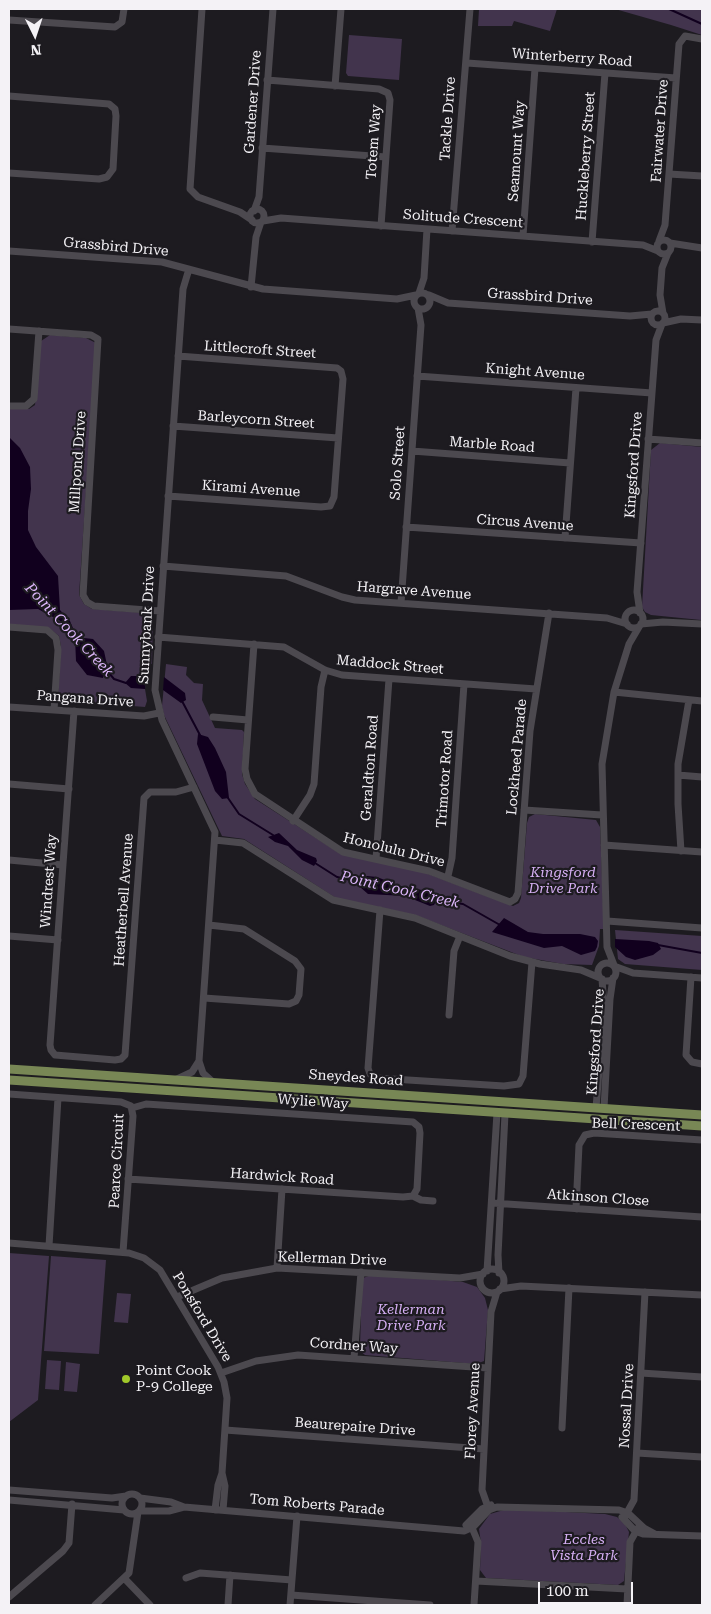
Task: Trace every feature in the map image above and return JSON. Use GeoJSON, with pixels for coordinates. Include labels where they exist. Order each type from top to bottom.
{"type":"FeatureCollection","features":[{"type":"Feature","properties":{"kind":"main road","name":"Sneydes Road"},"geometry":{"type":"LineString","coordinates":[[9,1068],[702,1115]]}},
{"type":"Feature","properties":{"kind":"main road"},"geometry":{"type":"LineString","coordinates":[[9,1076],[33,1082]]}},
{"type":"Feature","properties":{"kind":"main road","name":"Sneydes Road"},"geometry":{"type":"LineString","coordinates":[[9,1080],[702,1126]]}},
{"type":"Feature","properties":{"kind":"main road"},"geometry":{"type":"LineString","coordinates":[[501,1102],[501,1113]]}},
{"type":"Feature","properties":{"kind":"main road"},"geometry":{"type":"LineString","coordinates":[[600,1108],[600,1120]]}},
{"type":"Feature","properties":{"kind":"street"},"geometry":{"type":"LineString","coordinates":[[9,20],[115,27],[122,22],[124,9]]}},
{"type":"Feature","properties":{"kind":"street","name":"Solitude Crescent"},"geometry":{"type":"LineString","coordinates":[[202,9],[189,187],[191,192],[198,197],[256,218],[281,218],[643,245],[665,240],[670,242]]}},
{"type":"Feature","properties":{"kind":"street","name":"Gardener Drive"},"geometry":{"type":"LineString","coordinates":[[251,287],[273,9]]}},
{"type":"Feature","properties":{"kind":"street"},"geometry":{"type":"LineString","coordinates":[[335,86],[341,9]]}},
{"type":"Feature","properties":{"kind":"street","name":"Tackle Drive"},"geometry":{"type":"LineString","coordinates":[[452,231],[470,9]]}},
{"type":"Feature","properties":{"kind":"street","name":"Fairwater Drive"},"geometry":{"type":"LineString","coordinates":[[658,242],[665,225],[676,78],[681,38],[687,36],[702,39]]}},
{"type":"Feature","properties":{"kind":"street","name":"Winterberry Road"},"geometry":{"type":"LineString","coordinates":[[467,63],[676,78]]}},
{"type":"Feature","properties":{"kind":"street","name":"Seamount Way"},"geometry":{"type":"LineString","coordinates":[[523,236],[536,68]]}},
{"type":"Feature","properties":{"kind":"street","name":"Huckleberry Street"},"geometry":{"type":"LineString","coordinates":[[592,242],[605,73]]}},
{"type":"Feature","properties":{"kind":"street","name":"Totem Way"},"geometry":{"type":"LineString","coordinates":[[267,80],[379,89],[388,93],[390,100],[381,226]]}},
{"type":"Feature","properties":{"kind":"street"},"geometry":{"type":"LineString","coordinates":[[9,96],[109,104],[115,109],[116,116],[112,169],[107,177],[99,179],[9,173]]}},
{"type":"Feature","properties":{"kind":"street"},"geometry":{"type":"LineString","coordinates":[[262,148],[386,157]]}},
{"type":"Feature","properties":{"kind":"street"},"geometry":{"type":"LineString","coordinates":[[669,174],[702,176]]}},
{"type":"Feature","properties":{"kind":"street","name":"Gardener Drive"},"geometry":{"type":"LineString","coordinates":[[259,197],[263,212]]}},
{"type":"Feature","properties":{"kind":"street","name":"Solitude Crescent"},"geometry":{"type":"LineString","coordinates":[[256,218],[263,212],[281,218]]}},
{"type":"Feature","properties":{"kind":"street","name":"Fairwater Drive"},"geometry":{"type":"LineString","coordinates":[[665,225],[670,242],[668,252]]}},
{"type":"Feature","properties":{"kind":"street"},"geometry":{"type":"LineString","coordinates":[[427,229],[424,278],[428,295],[428,306]]}},
{"type":"Feature","properties":{"kind":"street"},"geometry":{"type":"LineString","coordinates":[[658,242],[662,268],[660,295],[663,318],[702,320]]}},
{"type":"Feature","properties":{"kind":"street"},"geometry":{"type":"LineString","coordinates":[[670,242],[687,247],[702,248]]}},
{"type":"Feature","properties":{"kind":"street","name":"Solitude Crescent"},"geometry":{"type":"LineString","coordinates":[[643,245],[659,252]]}},
{"type":"Feature","properties":{"kind":"street"},"geometry":{"type":"LineString","coordinates":[[659,252],[668,252],[687,247]]}},
{"type":"Feature","properties":{"kind":"street","name":"Grassbird Drive"},"geometry":{"type":"LineString","coordinates":[[9,251],[162,262],[251,287],[397,299],[417,306],[448,303],[630,316],[657,311],[663,318],[653,323],[630,316]]}},
{"type":"Feature","properties":{"kind":"street"},"geometry":{"type":"LineString","coordinates":[[662,268],[668,252]]}},
{"type":"Feature","properties":{"kind":"street","name":"Sunnybank Drive"},"geometry":{"type":"LineString","coordinates":[[189,269],[183,284],[155,684],[159,713],[212,826],[215,840],[199,1061]]}},
{"type":"Feature","properties":{"kind":"street"},"geometry":{"type":"LineString","coordinates":[[418,294],[424,278]]}},
{"type":"Feature","properties":{"kind":"street","name":"Grassbird Drive"},"geometry":{"type":"LineString","coordinates":[[397,299],[418,294],[428,295],[448,303]]}},
{"type":"Feature","properties":{"kind":"street","name":"Solo Street"},"geometry":{"type":"LineString","coordinates":[[418,294],[417,306],[421,325]]}},
{"type":"Feature","properties":{"kind":"street"},"geometry":{"type":"LineString","coordinates":[[652,313],[660,295]]}},
{"type":"Feature","properties":{"kind":"street","name":"Solo Street"},"geometry":{"type":"LineString","coordinates":[[401,603],[421,325],[428,306]]}},
{"type":"Feature","properties":{"kind":"street","name":"Kingsford Drive"},"geometry":{"type":"LineString","coordinates":[[652,313],[656,340]]}},
{"type":"Feature","properties":{"kind":"street","name":"Kingsford Drive"},"geometry":{"type":"LineString","coordinates":[[641,614],[637,592],[648,439],[656,340],[663,318]]}},
{"type":"Feature","properties":{"kind":"street","name":"Millpond Drive"},"geometry":{"type":"LineString","coordinates":[[9,329],[91,334],[99,341],[82,590],[84,598],[94,606],[160,611]]}},
{"type":"Feature","properties":{"kind":"street"},"geometry":{"type":"LineString","coordinates":[[9,406],[26,406],[34,399],[39,331]]}},
{"type":"Feature","properties":{"kind":"street","name":"Littlecroft Street"},"geometry":{"type":"LineString","coordinates":[[178,356],[332,368],[341,371],[343,379],[338,438]]}},
{"type":"Feature","properties":{"kind":"street","name":"Knight Avenue"},"geometry":{"type":"LineString","coordinates":[[417,376],[652,393]]}},
{"type":"Feature","properties":{"kind":"street"},"geometry":{"type":"LineString","coordinates":[[565,538],[576,388]]}},
{"type":"Feature","properties":{"kind":"street","name":"Barleycorn Street"},"geometry":{"type":"LineString","coordinates":[[173,426],[338,438]]}},
{"type":"Feature","properties":{"kind":"street","name":"Kirami Avenue"},"geometry":{"type":"LineString","coordinates":[[168,496],[321,507],[332,504],[338,438]]}},
{"type":"Feature","properties":{"kind":"street"},"geometry":{"type":"LineString","coordinates":[[648,439],[702,443]]}},
{"type":"Feature","properties":{"kind":"street","name":"Marble Road"},"geometry":{"type":"LineString","coordinates":[[412,451],[570,463]]}},
{"type":"Feature","properties":{"kind":"street","name":"Circus Avenue"},"geometry":{"type":"LineString","coordinates":[[406,527],[641,543]]}},
{"type":"Feature","properties":{"kind":"street","name":"Hargrave Avenue"},"geometry":{"type":"LineString","coordinates":[[163,566],[286,576],[342,597],[607,618],[627,624]]}},
{"type":"Feature","properties":{"kind":"street","name":"Kingsford Drive"},"geometry":{"type":"LineString","coordinates":[[628,612],[637,592]]}},
{"type":"Feature","properties":{"kind":"street"},"geometry":{"type":"LineString","coordinates":[[629,644],[625,618],[628,612],[635,610],[663,622]]}},
{"type":"Feature","properties":{"kind":"street","name":"Hargrave Avenue"},"geometry":{"type":"LineString","coordinates":[[607,618],[628,612]]}},
{"type":"Feature","properties":{"kind":"street","name":"Lockheed Parade"},"geometry":{"type":"LineString","coordinates":[[512,901],[517,897],[519,891],[524,810],[536,689],[550,613]]}},
{"type":"Feature","properties":{"kind":"street"},"geometry":{"type":"LineString","coordinates":[[601,978],[598,972],[607,947],[602,764],[614,692],[629,644],[640,625],[641,614]]}},
{"type":"Feature","properties":{"kind":"street"},"geometry":{"type":"LineString","coordinates":[[627,624],[632,628],[663,622],[702,624]]}},
{"type":"Feature","properties":{"kind":"street"},"geometry":{"type":"LineString","coordinates":[[9,627],[47,630],[56,638],[58,646],[54,710]]}},
{"type":"Feature","properties":{"kind":"street","name":"Maddock Street"},"geometry":{"type":"LineString","coordinates":[[158,637],[254,644],[291,649],[325,670],[342,675],[536,689]]}},
{"type":"Feature","properties":{"kind":"street","name":"Honolulu Drive"},"geometry":{"type":"LineString","coordinates":[[254,644],[245,761],[248,783],[259,797],[340,850],[448,876],[501,900],[512,901]]}},
{"type":"Feature","properties":{"kind":"street"},"geometry":{"type":"LineString","coordinates":[[293,820],[310,795],[314,784],[322,681],[325,670]]}},
{"type":"Feature","properties":{"kind":"street","name":"Geraldton Road"},"geometry":{"type":"LineString","coordinates":[[376,859],[389,678]]}},
{"type":"Feature","properties":{"kind":"street","name":"Trimotor Road"},"geometry":{"type":"LineString","coordinates":[[448,876],[452,858],[464,684]]}},
{"type":"Feature","properties":{"kind":"street"},"geometry":{"type":"LineString","coordinates":[[614,692],[702,701]]}},
{"type":"Feature","properties":{"kind":"street"},"geometry":{"type":"LineString","coordinates":[[681,851],[678,775],[681,742],[689,700]]}},
{"type":"Feature","properties":{"kind":"street","name":"Pangana Drive"},"geometry":{"type":"LineString","coordinates":[[9,707],[144,716],[159,713]]}},
{"type":"Feature","properties":{"kind":"street","name":"Windrest Way"},"geometry":{"type":"LineString","coordinates":[[52,1052],[50,1045],[74,711]]}},
{"type":"Feature","properties":{"kind":"street"},"geometry":{"type":"LineString","coordinates":[[213,718],[248,720]]}},
{"type":"Feature","properties":{"kind":"street"},"geometry":{"type":"LineString","coordinates":[[678,775],[702,777]]}},
{"type":"Feature","properties":{"kind":"street"},"geometry":{"type":"LineString","coordinates":[[9,784],[69,789]]}},
{"type":"Feature","properties":{"kind":"street","name":"Heatherbell Avenue"},"geometry":{"type":"LineString","coordinates":[[52,1052],[58,1056],[106,1060],[118,1060],[124,1057],[144,798],[150,792],[176,792],[194,787]]}},
{"type":"Feature","properties":{"kind":"street"},"geometry":{"type":"LineString","coordinates":[[524,810],[602,815]]}},
{"type":"Feature","properties":{"kind":"street"},"geometry":{"type":"LineString","coordinates":[[215,840],[243,843],[333,900],[424,921],[496,952],[532,962],[581,970],[607,981],[633,973]]}},
{"type":"Feature","properties":{"kind":"street"},"geometry":{"type":"LineString","coordinates":[[604,846],[702,852]]}},
{"type":"Feature","properties":{"kind":"street"},"geometry":{"type":"LineString","coordinates":[[9,860],[63,864]]}},
{"type":"Feature","properties":{"kind":"street"},"geometry":{"type":"LineString","coordinates":[[380,910],[368,1068],[372,1076],[376,1078],[504,1086],[519,1084],[523,1076],[532,962]]}},
{"type":"Feature","properties":{"kind":"street"},"geometry":{"type":"LineString","coordinates":[[607,921],[702,928]]}},
{"type":"Feature","properties":{"kind":"street"},"geometry":{"type":"LineString","coordinates":[[204,998],[289,1004],[296,1000],[299,995],[301,969],[295,961],[248,931],[209,925]]}},
{"type":"Feature","properties":{"kind":"street"},"geometry":{"type":"LineString","coordinates":[[9,936],[58,940]]}},
{"type":"Feature","properties":{"kind":"street"},"geometry":{"type":"LineString","coordinates":[[449,1015],[454,951],[460,936]]}},
{"type":"Feature","properties":{"kind":"street"},"geometry":{"type":"LineString","coordinates":[[607,947],[616,972],[614,978]]}},
{"type":"Feature","properties":{"kind":"street"},"geometry":{"type":"LineString","coordinates":[[581,970],[609,963],[633,973],[702,978]]}},
{"type":"Feature","properties":{"kind":"street"},"geometry":{"type":"LineString","coordinates":[[691,977],[686,1055],[692,1062],[702,1064]]}},
{"type":"Feature","properties":{"kind":"street","name":"Kingsford Drive"},"geometry":{"type":"LineString","coordinates":[[600,1108],[604,998],[601,978]]}},
{"type":"Feature","properties":{"kind":"street","name":"Kingsford Drive"},"geometry":{"type":"LineString","coordinates":[[600,1108],[610,999],[614,978]]}},
{"type":"Feature","properties":{"kind":"street"},"geometry":{"type":"LineString","coordinates":[[174,1080],[192,1072],[199,1061]]}},
{"type":"Feature","properties":{"kind":"street"},"geometry":{"type":"LineString","coordinates":[[199,1061],[203,1073],[213,1082]]}},
{"type":"Feature","properties":{"kind":"street","name":"Pearce Circuit"},"geometry":{"type":"LineString","coordinates":[[9,1094],[121,1102],[129,1104],[132,1108],[123,1252]]}},
{"type":"Feature","properties":{"kind":"street"},"geometry":{"type":"LineString","coordinates":[[50,1246],[58,1098]]}},
{"type":"Feature","properties":{"kind":"street","name":"Wylie Way"},"geometry":{"type":"LineString","coordinates":[[132,1108],[146,1104],[413,1122],[419,1127],[420,1133],[417,1189],[412,1196]]}},
{"type":"Feature","properties":{"kind":"street"},"geometry":{"type":"LineString","coordinates":[[501,1113],[485,1272],[480,1280],[483,1288],[491,1293],[521,1286],[702,1295]]}},
{"type":"Feature","properties":{"kind":"street"},"geometry":{"type":"LineString","coordinates":[[499,1290],[501,1275],[498,1264],[501,1113]]}},
{"type":"Feature","properties":{"kind":"street","name":"Bell Crescent"},"geometry":{"type":"LineString","coordinates":[[576,1209],[579,1145],[585,1134],[702,1140]]}},
{"type":"Feature","properties":{"kind":"street","name":"Hardwick Road"},"geometry":{"type":"LineString","coordinates":[[128,1179],[403,1198],[412,1196],[421,1200],[433,1201]]}},
{"type":"Feature","properties":{"kind":"street"},"geometry":{"type":"LineString","coordinates":[[277,1268],[282,1189]]}},
{"type":"Feature","properties":{"kind":"street","name":"Atkinson Close"},"geometry":{"type":"LineString","coordinates":[[492,1204],[702,1217]]}},
{"type":"Feature","properties":{"kind":"street","name":"Ponsford Drive"},"geometry":{"type":"LineString","coordinates":[[9,1243],[123,1252],[138,1256],[153,1264],[177,1297],[221,1373],[227,1398],[222,1472],[225,1486],[219,1510]]}},
{"type":"Feature","properties":{"kind":"street","name":"Kellerman Drive"},"geometry":{"type":"LineString","coordinates":[[177,1297],[234,1275],[277,1268],[460,1278],[485,1272]]}},
{"type":"Feature","properties":{"kind":"street"},"geometry":{"type":"LineString","coordinates":[[485,1272],[493,1270],[521,1286]]}},
{"type":"Feature","properties":{"kind":"street"},"geometry":{"type":"LineString","coordinates":[[354,1358],[361,1272]]}},
{"type":"Feature","properties":{"kind":"street","name":"Kellerman Drive"},"geometry":{"type":"LineString","coordinates":[[460,1278],[483,1288]]}},
{"type":"Feature","properties":{"kind":"street","name":"Florey Avenue"},"geometry":{"type":"LineString","coordinates":[[483,1288],[491,1312]]}},
{"type":"Feature","properties":{"kind":"street"},"geometry":{"type":"LineString","coordinates":[[562,1428],[569,1288]]}},
{"type":"Feature","properties":{"kind":"street","name":"Florey Avenue"},"geometry":{"type":"LineString","coordinates":[[488,1508],[482,1493],[488,1368],[491,1312],[499,1290]]}},
{"type":"Feature","properties":{"kind":"street","name":"Nossal Drive"},"geometry":{"type":"LineString","coordinates":[[626,1516],[634,1500],[645,1292]]}},
{"type":"Feature","properties":{"kind":"street","name":"Cordner Way"},"geometry":{"type":"LineString","coordinates":[[221,1373],[278,1356],[321,1355],[488,1368]]}},
{"type":"Feature","properties":{"kind":"street"},"geometry":{"type":"LineString","coordinates":[[641,1373],[702,1377]]}},
{"type":"Feature","properties":{"kind":"street","name":"Beaurepaire Drive"},"geometry":{"type":"LineString","coordinates":[[225,1430],[484,1449]]}},
{"type":"Feature","properties":{"kind":"street"},"geometry":{"type":"LineString","coordinates":[[637,1453],[702,1456]]}},
{"type":"Feature","properties":{"kind":"street"},"geometry":{"type":"LineString","coordinates":[[9,1490],[112,1498],[135,1494],[140,1498],[142,1506],[134,1532],[131,1568],[125,1579],[96,1605]]}},
{"type":"Feature","properties":{"kind":"street"},"geometry":{"type":"LineString","coordinates":[[126,1496],[122,1504],[134,1532]]}},
{"type":"Feature","properties":{"kind":"street","name":"Tom Roberts Parade"},"geometry":{"type":"LineString","coordinates":[[140,1498],[171,1502],[184,1507],[219,1510],[447,1528],[471,1525]]}},
{"type":"Feature","properties":{"kind":"street"},"geometry":{"type":"LineString","coordinates":[[9,1500],[139,1511]]}},
{"type":"Feature","properties":{"kind":"street"},"geometry":{"type":"LineString","coordinates":[[9,1597],[69,1543],[72,1504]]}},
{"type":"Feature","properties":{"kind":"street"},"geometry":{"type":"LineString","coordinates":[[474,1605],[478,1542],[471,1525],[488,1508],[508,1506],[608,1510],[626,1516],[643,1534],[702,1536]]}},
{"type":"Feature","properties":{"kind":"street","name":"Tom Roberts Parade"},"geometry":{"type":"LineString","coordinates":[[139,1511],[168,1512],[184,1507]]}},
{"type":"Feature","properties":{"kind":"street"},"geometry":{"type":"LineString","coordinates":[[290,1605],[297,1516]]}},
{"type":"Feature","properties":{"kind":"street"},"geometry":{"type":"LineString","coordinates":[[627,1605],[630,1546],[638,1528]]}},
{"type":"Feature","properties":{"kind":"street"},"geometry":{"type":"LineString","coordinates":[[186,1578],[200,1573],[292,1580]]}},
{"type":"Feature","properties":{"kind":"street"},"geometry":{"type":"LineString","coordinates":[[228,1605],[230,1575]]}},
{"type":"Feature","properties":{"kind":"street"},"geometry":{"type":"LineString","coordinates":[[125,1579],[150,1605]]}},
{"type":"Feature","properties":{"kind":"street"},"geometry":{"type":"LineString","coordinates":[[476,1581],[628,1589]]}},
{"type":"Feature","properties":{"kind":"street"},"geometry":{"type":"LineString","coordinates":[[291,1595],[395,1604],[430,1605]]}},
{"type":"Feature","properties":{"kind":"green space"},"geometry":{"type":"Polygon","coordinates":[[[479,9],[557,9],[550,31],[514,21],[512,26],[478,26],[479,9]]]}},
{"type":"Feature","properties":{"kind":"green space"},"geometry":{"type":"Polygon","coordinates":[[[615,9],[702,9],[702,35],[671,25],[615,9]]]}},
{"type":"Feature","properties":{"kind":"green space"},"geometry":{"type":"Polygon","coordinates":[[[349,35],[402,39],[399,80],[348,76],[346,73],[349,35]]]}},
{"type":"Feature","properties":{"kind":"green space"},"geometry":{"type":"Polygon","coordinates":[[[50,335],[86,338],[96,343],[79,595],[84,604],[92,609],[147,613],[153,617],[152,664],[147,664],[145,689],[147,701],[145,707],[58,700],[61,646],[59,636],[49,628],[9,624],[9,408],[29,409],[35,405],[41,341],[50,335]]]}},
{"type":"Feature","properties":{"kind":"green space"},"geometry":{"type":"Polygon","coordinates":[[[660,443],[702,447],[701,620],[651,615],[645,612],[642,607],[651,450],[660,443]]]}},
{"type":"Feature","properties":{"kind":"green space","name":"Kingsford Drive Park"},"geometry":{"type":"Polygon","coordinates":[[[166,664],[187,667],[186,675],[194,683],[203,684],[202,700],[215,728],[242,730],[244,732],[242,774],[245,784],[255,799],[341,854],[423,872],[513,906],[519,903],[521,898],[529,817],[535,814],[596,820],[600,827],[604,929],[600,929],[599,946],[592,965],[563,964],[524,957],[415,915],[336,898],[244,839],[222,836],[164,715],[162,706],[166,664]]]}},
{"type":"Feature","properties":{"kind":"green space"},"geometry":{"type":"Polygon","coordinates":[[[615,930],[702,936],[702,970],[625,964],[618,959],[615,930]]]}},
{"type":"Feature","properties":{"kind":"green space"},"geometry":{"type":"Polygon","coordinates":[[[9,1253],[49,1256],[38,1400],[9,1422],[9,1253]]]}},
{"type":"Feature","properties":{"kind":"green space"},"geometry":{"type":"Polygon","coordinates":[[[51,1256],[106,1260],[99,1354],[44,1351],[51,1256]]]}},
{"type":"Feature","properties":{"kind":"green space","name":"Kellerman Drive Park"},"geometry":{"type":"Polygon","coordinates":[[[374,1274],[463,1282],[477,1287],[485,1298],[488,1310],[484,1361],[476,1364],[365,1355],[360,1351],[362,1283],[363,1278],[374,1274]]]}},
{"type":"Feature","properties":{"kind":"green space"},"geometry":{"type":"Polygon","coordinates":[[[117,1293],[131,1294],[128,1323],[114,1322],[117,1293]]]}},
{"type":"Feature","properties":{"kind":"green space"},"geometry":{"type":"Polygon","coordinates":[[[47,1360],[61,1361],[59,1390],[45,1389],[47,1360]]]}},
{"type":"Feature","properties":{"kind":"green space"},"geometry":{"type":"Polygon","coordinates":[[[66,1362],[80,1364],[77,1392],[64,1391],[66,1362]]]}},
{"type":"Feature","properties":{"kind":"green space","name":"Eccles Vista Park"},"geometry":{"type":"Polygon","coordinates":[[[507,1509],[605,1514],[617,1517],[625,1524],[629,1532],[624,1581],[618,1585],[486,1578],[480,1570],[481,1543],[479,1529],[490,1514],[507,1509]]]}},
{"type":"Feature","properties":{"kind":"water"},"geometry":{"type":"Polygon","coordinates":[[[9,437],[20,448],[30,467],[31,489],[28,530],[36,547],[58,576],[60,610],[70,621],[75,633],[84,638],[93,639],[104,651],[107,665],[103,678],[87,675],[76,661],[75,638],[66,624],[38,609],[9,610],[9,437]]]}},
{"type":"Feature","properties":{"kind":"water"},"geometry":{"type":"Polygon","coordinates":[[[131,676],[146,676],[145,689],[131,688],[125,683],[131,676]]]}},
{"type":"Feature","properties":{"kind":"water"},"geometry":{"type":"Polygon","coordinates":[[[164,677],[185,693],[186,700],[181,703],[163,690],[164,677]]]}},
{"type":"Feature","properties":{"kind":"water"},"geometry":{"type":"Polygon","coordinates":[[[198,734],[208,737],[215,748],[226,772],[229,798],[222,799],[215,791],[197,744],[198,734]]]}},
{"type":"Feature","properties":{"kind":"water"},"geometry":{"type":"Polygon","coordinates":[[[279,833],[297,850],[316,858],[317,861],[314,866],[302,860],[288,846],[275,842],[268,837],[279,833]]]}},
{"type":"Feature","properties":{"kind":"water"},"geometry":{"type":"Polygon","coordinates":[[[367,876],[377,877],[400,886],[427,891],[434,894],[437,899],[434,905],[430,906],[405,896],[368,894],[360,887],[360,881],[367,876]]]}},
{"type":"Feature","properties":{"kind":"water"},"geometry":{"type":"Polygon","coordinates":[[[504,918],[528,932],[580,934],[595,937],[598,941],[597,947],[595,951],[581,955],[562,946],[544,948],[492,932],[504,918]]]}},
{"type":"Feature","properties":{"kind":"water"},"geometry":{"type":"Polygon","coordinates":[[[615,939],[649,941],[658,943],[661,949],[653,955],[635,960],[626,957],[615,947],[615,939]]]}},
{"type":"Feature","properties":{"kind":"waterway"},"geometry":{"type":"LineString","coordinates":[[669,9],[702,24]]}},
{"type":"Feature","properties":{"kind":"waterway","name":"Point Cook Creek"},"geometry":{"type":"LineString","coordinates":[[104,667],[114,679],[126,683]]}},
{"type":"Feature","properties":{"kind":"waterway","name":"Point Cook Creek"},"geometry":{"type":"LineString","coordinates":[[182,701],[201,737]]}},
{"type":"Feature","properties":{"kind":"waterway","name":"Point Cook Creek"},"geometry":{"type":"LineString","coordinates":[[228,798],[239,814],[273,835]]}},
{"type":"Feature","properties":{"kind":"waterway","name":"Point Cook Creek"},"geometry":{"type":"LineString","coordinates":[[315,863],[337,877],[360,882]]}},
{"type":"Feature","properties":{"kind":"waterway","name":"Point Cook Creek"},"geometry":{"type":"LineString","coordinates":[[436,900],[463,904],[500,925]]}},
{"type":"Feature","properties":{"kind":"waterway","name":"Point Cook Creek"},"geometry":{"type":"LineString","coordinates":[[658,945],[702,953]]}},
{"type":"Feature","properties":{"kind":"place","name":"Point Cook P-9 College"},"geometry":{"type":"Point","coordinates":[126,1379]}}]}
